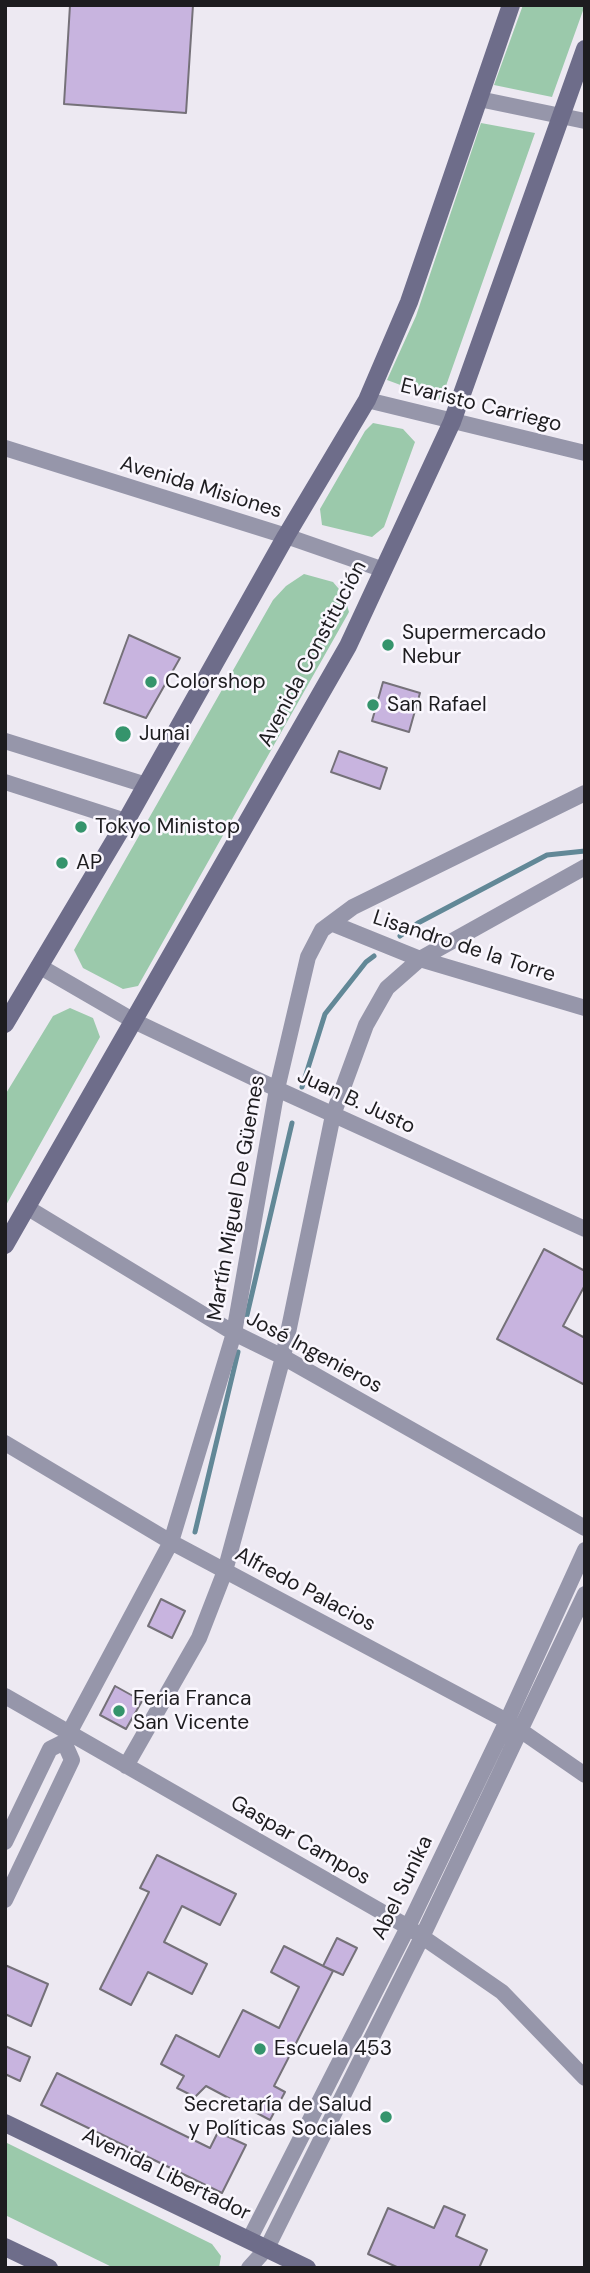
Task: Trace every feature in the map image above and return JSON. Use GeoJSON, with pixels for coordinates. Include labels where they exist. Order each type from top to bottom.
{"type":"FeatureCollection","features":[{"type":"Feature","properties":{"kind":"main road"},"geometry":{"type":"LineString","coordinates":[[5,1024],[126,821],[286,536],[367,400],[409,302],[511,5]]}},
{"type":"Feature","properties":{"kind":"main road","name":"Avenida Constitución"},"geometry":{"type":"LineString","coordinates":[[5,1245],[348,646],[452,422],[585,49]]}},
{"type":"Feature","properties":{"kind":"main road","name":"Avenida Libertador"},"geometry":{"type":"LineString","coordinates":[[5,2123],[307,2268]]}},
{"type":"Feature","properties":{"kind":"main road"},"geometry":{"type":"LineString","coordinates":[[5,2247],[49,2268]]}},
{"type":"Feature","properties":{"kind":"street"},"geometry":{"type":"LineString","coordinates":[[478,99],[585,121]]}},
{"type":"Feature","properties":{"kind":"street","name":"Evaristo Carriego"},"geometry":{"type":"LineString","coordinates":[[367,400],[585,453]]}},
{"type":"Feature","properties":{"kind":"street","name":"Avenida Misiones"},"geometry":{"type":"LineString","coordinates":[[5,449],[286,536],[384,570]]}},
{"type":"Feature","properties":{"kind":"street"},"geometry":{"type":"LineString","coordinates":[[5,741],[146,785]]}},
{"type":"Feature","properties":{"kind":"street"},"geometry":{"type":"LineString","coordinates":[[5,782],[126,821]]}},
{"type":"Feature","properties":{"kind":"street","name":"Martín Miguel De Güemes"},"geometry":{"type":"LineString","coordinates":[[5,1842],[50,1749],[67,1737],[171,1542],[233,1333],[277,1089],[308,957],[322,930],[353,907],[585,793]]}},
{"type":"Feature","properties":{"kind":"street"},"geometry":{"type":"LineString","coordinates":[[127,1766],[199,1637],[225,1571],[283,1357],[334,1115],[366,1025],[387,988],[420,959],[585,867]]}},
{"type":"Feature","properties":{"kind":"street","name":"Lisandro de la Torre"},"geometry":{"type":"LineString","coordinates":[[331,923],[420,959],[585,1008]]}},
{"type":"Feature","properties":{"kind":"street","name":"Juan B. Justo"},"geometry":{"type":"LineString","coordinates":[[39,966],[134,1021],[585,1229]]}},
{"type":"Feature","properties":{"kind":"street","name":"José Ingenieros"},"geometry":{"type":"LineString","coordinates":[[28,1208],[233,1333],[283,1357],[585,1528]]}},
{"type":"Feature","properties":{"kind":"street","name":"Alfredo Palacios"},"geometry":{"type":"LineString","coordinates":[[5,1443],[171,1542],[507,1721],[585,1775]]}},
{"type":"Feature","properties":{"kind":"street","name":"Abel Sunika"},"geometry":{"type":"LineString","coordinates":[[249,2240],[408,1927],[585,1550]]}},
{"type":"Feature","properties":{"kind":"street","name":"Abel Sunika"},"geometry":{"type":"LineString","coordinates":[[249,2268],[267,2248],[422,1937],[585,1594]]}},
{"type":"Feature","properties":{"kind":"street","name":"Gaspar Campos"},"geometry":{"type":"LineString","coordinates":[[5,1696],[67,1737],[127,1766],[408,1927],[502,1992],[585,2078]]}},
{"type":"Feature","properties":{"kind":"street"},"geometry":{"type":"LineString","coordinates":[[5,1900],[72,1760],[67,1737]]}},
{"type":"Feature","properties":{"kind":"green space"},"geometry":{"type":"Polygon","coordinates":[[[523,5],[585,5],[552,97],[494,85],[523,5]]]}},
{"type":"Feature","properties":{"kind":"green space"},"geometry":{"type":"Polygon","coordinates":[[[481,123],[535,133],[441,400],[387,380],[416,316],[481,123]]]}},
{"type":"Feature","properties":{"kind":"green space"},"geometry":{"type":"Polygon","coordinates":[[[373,423],[403,429],[415,442],[384,527],[372,537],[322,525],[320,509],[365,431],[373,423]]]}},
{"type":"Feature","properties":{"kind":"green space"},"geometry":{"type":"Polygon","coordinates":[[[304,574],[333,582],[344,595],[349,612],[138,986],[123,989],[83,968],[74,950],[273,600],[286,586],[304,574]]]}},
{"type":"Feature","properties":{"kind":"green space"},"geometry":{"type":"Polygon","coordinates":[[[70,1008],[93,1018],[100,1037],[5,1207],[5,1095],[53,1016],[70,1008]]]}},
{"type":"Feature","properties":{"kind":"green space"},"geometry":{"type":"Polygon","coordinates":[[[5,2142],[212,2244],[221,2256],[219,2268],[114,2268],[5,2215],[5,2142]]]}},
{"type":"Feature","properties":{"kind":"building"},"geometry":{"type":"Polygon","coordinates":[[[70,5],[193,5],[186,113],[64,104],[70,5]]]}},
{"type":"Feature","properties":{"kind":"building"},"geometry":{"type":"Polygon","coordinates":[[[129,635],[180,658],[146,718],[104,703],[129,635]]]}},
{"type":"Feature","properties":{"kind":"building"},"geometry":{"type":"Polygon","coordinates":[[[383,682],[420,693],[409,732],[372,721],[383,682]]]}},
{"type":"Feature","properties":{"kind":"building"},"geometry":{"type":"Polygon","coordinates":[[[339,751],[387,768],[380,789],[331,772],[339,751]]]}},
{"type":"Feature","properties":{"kind":"building"},"geometry":{"type":"Polygon","coordinates":[[[544,1249],[585,1271],[585,1285],[563,1326],[585,1338],[585,1385],[497,1339],[544,1249]]]}},
{"type":"Feature","properties":{"kind":"building"},"geometry":{"type":"Polygon","coordinates":[[[161,1599],[185,1611],[172,1638],[148,1626],[161,1599]]]}},
{"type":"Feature","properties":{"kind":"building"},"geometry":{"type":"Polygon","coordinates":[[[115,1686],[142,1701],[126,1729],[100,1715],[115,1686]]]}},
{"type":"Feature","properties":{"kind":"building"},"geometry":{"type":"Polygon","coordinates":[[[157,1855],[236,1894],[220,1925],[182,1906],[164,1942],[207,1964],[192,1994],[148,1972],[131,2005],[100,1989],[149,1892],[140,1888],[157,1855]]]}},
{"type":"Feature","properties":{"kind":"building"},"geometry":{"type":"Polygon","coordinates":[[[337,1938],[357,1948],[343,1975],[323,1966],[337,1938]]]}},
{"type":"Feature","properties":{"kind":"building"},"geometry":{"type":"Polygon","coordinates":[[[284,1946],[333,1971],[274,2086],[285,2092],[270,2120],[206,2086],[195,2097],[177,2088],[184,2076],[161,2064],[176,2035],[219,2057],[243,2010],[279,2028],[299,1987],[271,1972],[284,1946]]]}},
{"type":"Feature","properties":{"kind":"building"},"geometry":{"type":"Polygon","coordinates":[[[5,1965],[48,1984],[31,2026],[5,2014],[5,1965]]]}},
{"type":"Feature","properties":{"kind":"building"},"geometry":{"type":"Polygon","coordinates":[[[5,2046],[30,2057],[20,2081],[5,2074],[5,2046]]]}},
{"type":"Feature","properties":{"kind":"building"},"geometry":{"type":"Polygon","coordinates":[[[57,2073],[210,2148],[218,2132],[246,2145],[222,2193],[41,2105],[57,2073]]]}},
{"type":"Feature","properties":{"kind":"building"},"geometry":{"type":"Polygon","coordinates":[[[444,2206],[465,2215],[456,2236],[487,2250],[479,2268],[399,2268],[368,2254],[388,2208],[434,2228],[444,2206]]]}},
{"type":"Feature","properties":{"kind":"waterway"},"geometry":{"type":"LineString","coordinates":[[400,936],[418,923],[547,855],[585,851]]}},
{"type":"Feature","properties":{"kind":"waterway"},"geometry":{"type":"LineString","coordinates":[[302,1087],[325,1014],[366,962],[374,956]]}},
{"type":"Feature","properties":{"kind":"waterway"},"geometry":{"type":"LineString","coordinates":[[247,1315],[292,1123]]}},
{"type":"Feature","properties":{"kind":"waterway"},"geometry":{"type":"LineString","coordinates":[[195,1532],[238,1352]]}},
{"type":"Feature","properties":{"kind":"place","name":"Supermercado Nebur"},"geometry":{"type":"Point","coordinates":[388,645]}},
{"type":"Feature","properties":{"kind":"place","name":"Colorshop"},"geometry":{"type":"Point","coordinates":[151,682]}},
{"type":"Feature","properties":{"kind":"place","name":"San Rafael"},"geometry":{"type":"Point","coordinates":[373,705]}},
{"type":"Feature","properties":{"kind":"place","name":"Junai"},"geometry":{"type":"Point","coordinates":[123,734]}},
{"type":"Feature","properties":{"kind":"place","name":"Tokyo Ministop"},"geometry":{"type":"Point","coordinates":[81,827]}},
{"type":"Feature","properties":{"kind":"place","name":"AP"},"geometry":{"type":"Point","coordinates":[62,863]}},
{"type":"Feature","properties":{"kind":"place","name":"Feria Franca San Vicente"},"geometry":{"type":"Point","coordinates":[119,1711]}},
{"type":"Feature","properties":{"kind":"place","name":"Escuela 453"},"geometry":{"type":"Point","coordinates":[260,2049]}},
{"type":"Feature","properties":{"kind":"place","name":"Secretaría de Salud y Políticas Sociales"},"geometry":{"type":"Point","coordinates":[386,2117]}}]}
